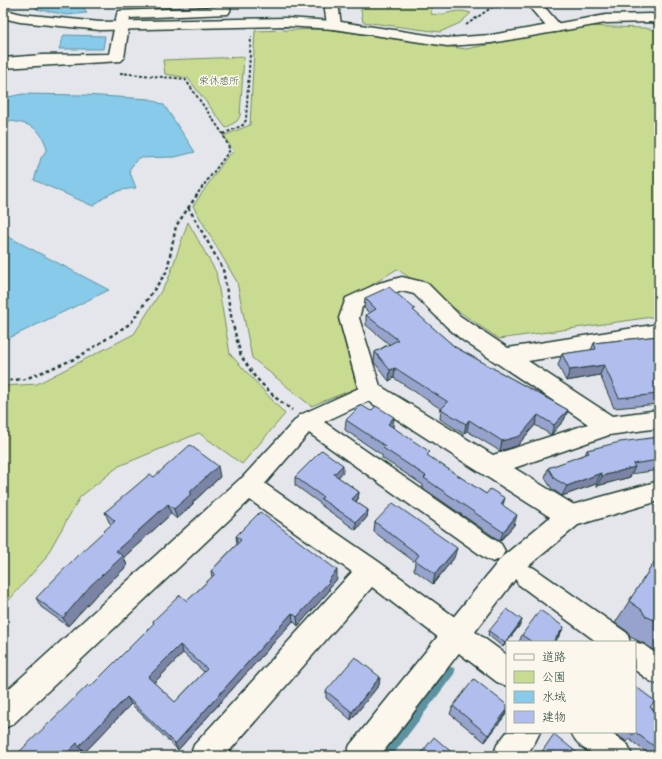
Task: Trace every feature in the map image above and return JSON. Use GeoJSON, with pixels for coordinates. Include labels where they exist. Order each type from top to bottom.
{"type":"FeatureCollection","features":[{"type":"Feature","properties":{"kind":"street"},"geometry":{"type":"LineString","coordinates":[[3,63],[42,60],[116,58],[124,14],[223,11],[224,3]]}},
{"type":"Feature","properties":{"kind":"street"},"geometry":{"type":"LineString","coordinates":[[331,3],[334,25]]}},
{"type":"Feature","properties":{"kind":"street"},"geometry":{"type":"LineString","coordinates":[[533,3],[555,28]]}},
{"type":"Feature","properties":{"kind":"street"},"geometry":{"type":"LineString","coordinates":[[3,13],[20,18],[121,27],[285,22],[334,25],[447,42],[491,39],[606,19],[651,18],[659,20]]}},
{"type":"Feature","properties":{"kind":"street"},"geometry":{"type":"LineString","coordinates":[[570,516],[370,391],[349,318],[353,303],[386,288],[402,284],[420,288],[453,322],[609,426]]}},
{"type":"Feature","properties":{"kind":"street"},"geometry":{"type":"LineString","coordinates":[[505,357],[659,332]]}},
{"type":"Feature","properties":{"kind":"street"},"geometry":{"type":"LineString","coordinates":[[3,714],[249,486],[307,421],[370,391]]}},
{"type":"Feature","properties":{"kind":"street"},"geometry":{"type":"LineString","coordinates":[[491,466],[609,426],[659,419]]}},
{"type":"Feature","properties":{"kind":"street"},"geometry":{"type":"LineString","coordinates":[[307,421],[493,551]]}},
{"type":"Feature","properties":{"kind":"street"},"geometry":{"type":"LineString","coordinates":[[249,486],[370,570],[506,671]]}},
{"type":"Feature","properties":{"kind":"street"},"geometry":{"type":"LineString","coordinates":[[361,756],[510,565],[570,516],[659,491]]}},
{"type":"Feature","properties":{"kind":"street"},"geometry":{"type":"LineString","coordinates":[[205,756],[370,570]]}},
{"type":"Feature","properties":{"kind":"street"},"geometry":{"type":"LineString","coordinates":[[526,576],[617,641]]}},
{"type":"Feature","properties":{"kind":"street"},"geometry":{"type":"LineString","coordinates":[[636,655],[659,672]]}},
{"type":"Feature","properties":{"kind":"street"},"geometry":{"type":"LineString","coordinates":[[508,756],[523,733]]}},
{"type":"Feature","properties":{"kind":"street"},"geometry":{"type":"LineString","coordinates":[[587,733],[617,756]]}},
{"type":"Feature","properties":{"kind":"path"},"geometry":{"type":"LineString","coordinates":[[223,134],[243,125],[246,120],[251,36]]}},
{"type":"Feature","properties":{"kind":"path"},"geometry":{"type":"LineString","coordinates":[[3,381],[25,379],[78,358],[131,323],[167,271],[176,226],[188,206],[230,150],[223,134],[185,79],[116,73]]}},
{"type":"Feature","properties":{"kind":"path"},"geometry":{"type":"LineString","coordinates":[[188,206],[223,269],[231,314],[241,356],[255,377],[276,398],[307,421]]}},
{"type":"Feature","properties":{"kind":"green space"},"geometry":{"type":"Polygon","coordinates":[[[363,3],[432,3],[431,14],[437,15],[455,11],[465,11],[471,13],[460,23],[440,32],[363,22],[361,11],[363,3]]]}},
{"type":"Feature","properties":{"kind":"green space"},"geometry":{"type":"Polygon","coordinates":[[[583,26],[645,28],[659,31],[659,316],[499,339],[397,269],[351,298],[339,321],[357,388],[311,406],[252,358],[237,282],[193,206],[227,157],[234,151],[223,136],[250,125],[255,31],[325,29],[466,49],[583,26]]]}},
{"type":"Feature","properties":{"kind":"green space","name":"栄休憩所"},"geometry":{"type":"Polygon","coordinates":[[[244,57],[240,116],[237,121],[226,128],[188,78],[165,74],[163,60],[244,57]]]}},
{"type":"Feature","properties":{"kind":"green space"},"geometry":{"type":"Polygon","coordinates":[[[188,222],[216,272],[230,354],[285,414],[242,464],[199,433],[119,466],[80,497],[44,560],[3,607],[3,386],[37,384],[134,334],[168,280],[188,222]]]}},
{"type":"Feature","properties":{"kind":"water"},"geometry":{"type":"Polygon","coordinates":[[[38,3],[81,3],[87,13],[67,15],[36,9],[38,3]]]}},
{"type":"Feature","properties":{"kind":"water"},"geometry":{"type":"Polygon","coordinates":[[[64,35],[105,36],[103,49],[59,49],[64,35]]]}},
{"type":"Feature","properties":{"kind":"water"},"geometry":{"type":"Polygon","coordinates":[[[23,94],[84,95],[150,99],[164,105],[195,152],[175,157],[138,158],[129,170],[136,188],[113,193],[93,206],[34,180],[41,158],[47,149],[41,134],[26,124],[5,120],[3,118],[3,98],[23,94]]]}},
{"type":"Feature","properties":{"kind":"water"},"geometry":{"type":"Polygon","coordinates":[[[3,234],[109,290],[3,341],[3,234]]]}},
{"type":"Feature","properties":{"kind":"building"},"geometry":{"type":"Polygon","coordinates":[[[389,287],[415,309],[413,310],[455,347],[568,410],[554,425],[538,415],[520,436],[502,441],[469,420],[466,424],[441,409],[448,402],[395,368],[390,370],[375,352],[398,340],[366,315],[376,309],[365,298],[389,287]]]}},
{"type":"Feature","properties":{"kind":"building"},"geometry":{"type":"Polygon","coordinates":[[[659,336],[659,394],[619,398],[604,365],[570,370],[562,354],[596,349],[594,343],[659,336]]]}},
{"type":"Feature","properties":{"kind":"building"},"geometry":{"type":"Polygon","coordinates":[[[361,405],[371,411],[376,406],[394,417],[388,424],[430,452],[427,455],[486,494],[490,489],[505,498],[501,504],[517,515],[503,532],[424,478],[426,476],[383,448],[385,446],[346,420],[361,405]]]}},
{"type":"Feature","properties":{"kind":"building"},"geometry":{"type":"Polygon","coordinates":[[[659,437],[659,460],[633,464],[635,467],[602,476],[601,473],[567,486],[555,479],[548,468],[589,453],[587,450],[620,442],[659,437]]]}},
{"type":"Feature","properties":{"kind":"building"},"geometry":{"type":"Polygon","coordinates":[[[190,445],[218,466],[189,493],[191,494],[174,509],[168,504],[116,551],[123,556],[91,585],[63,618],[36,598],[78,555],[115,521],[105,512],[150,474],[154,477],[190,445]]]}},
{"type":"Feature","properties":{"kind":"building"},"geometry":{"type":"Polygon","coordinates":[[[322,450],[343,465],[334,474],[359,492],[352,499],[368,510],[356,522],[321,499],[323,497],[295,477],[322,450]]]}},
{"type":"Feature","properties":{"kind":"building"},"geometry":{"type":"Polygon","coordinates":[[[393,503],[457,548],[435,574],[415,560],[419,555],[375,522],[393,503]]]}},
{"type":"Feature","properties":{"kind":"building"},"geometry":{"type":"Polygon","coordinates":[[[260,512],[337,570],[328,581],[329,582],[297,617],[292,613],[175,744],[127,697],[79,746],[77,743],[64,756],[15,756],[88,685],[90,687],[180,595],[187,601],[215,574],[211,571],[241,540],[236,536],[260,512]],[[180,645],[148,677],[175,702],[207,669],[180,645]]]}},
{"type":"Feature","properties":{"kind":"building"},"geometry":{"type":"Polygon","coordinates":[[[659,555],[659,622],[645,616],[642,610],[629,601],[659,555]]]}},
{"type":"Feature","properties":{"kind":"building"},"geometry":{"type":"Polygon","coordinates":[[[507,609],[522,620],[505,643],[489,631],[507,609]]]}},
{"type":"Feature","properties":{"kind":"building"},"geometry":{"type":"Polygon","coordinates":[[[540,610],[564,627],[554,641],[531,641],[522,635],[540,610]]]}},
{"type":"Feature","properties":{"kind":"building"},"geometry":{"type":"Polygon","coordinates":[[[355,657],[380,677],[352,712],[326,691],[355,657]]]}},
{"type":"Feature","properties":{"kind":"building"},"geometry":{"type":"Polygon","coordinates":[[[474,679],[506,704],[506,711],[488,735],[453,706],[474,679]]]}},
{"type":"Feature","properties":{"kind":"building"},"geometry":{"type":"Polygon","coordinates":[[[636,687],[655,701],[650,707],[659,714],[659,750],[636,733],[636,687]]]}},
{"type":"Feature","properties":{"kind":"building"},"geometry":{"type":"Polygon","coordinates":[[[554,734],[581,756],[539,756],[554,734]]]}},
{"type":"Feature","properties":{"kind":"building"},"geometry":{"type":"Polygon","coordinates":[[[434,737],[456,756],[419,756],[434,737]]]}},
{"type":"Feature","properties":{"kind":"building"},"geometry":{"type":"Polygon","coordinates":[[[262,752],[266,756],[259,756],[262,752]]]}},
{"type":"Feature","properties":{"kind":"waterway"},"geometry":{"type":"LineString","coordinates":[[386,756],[451,671]]}}]}
